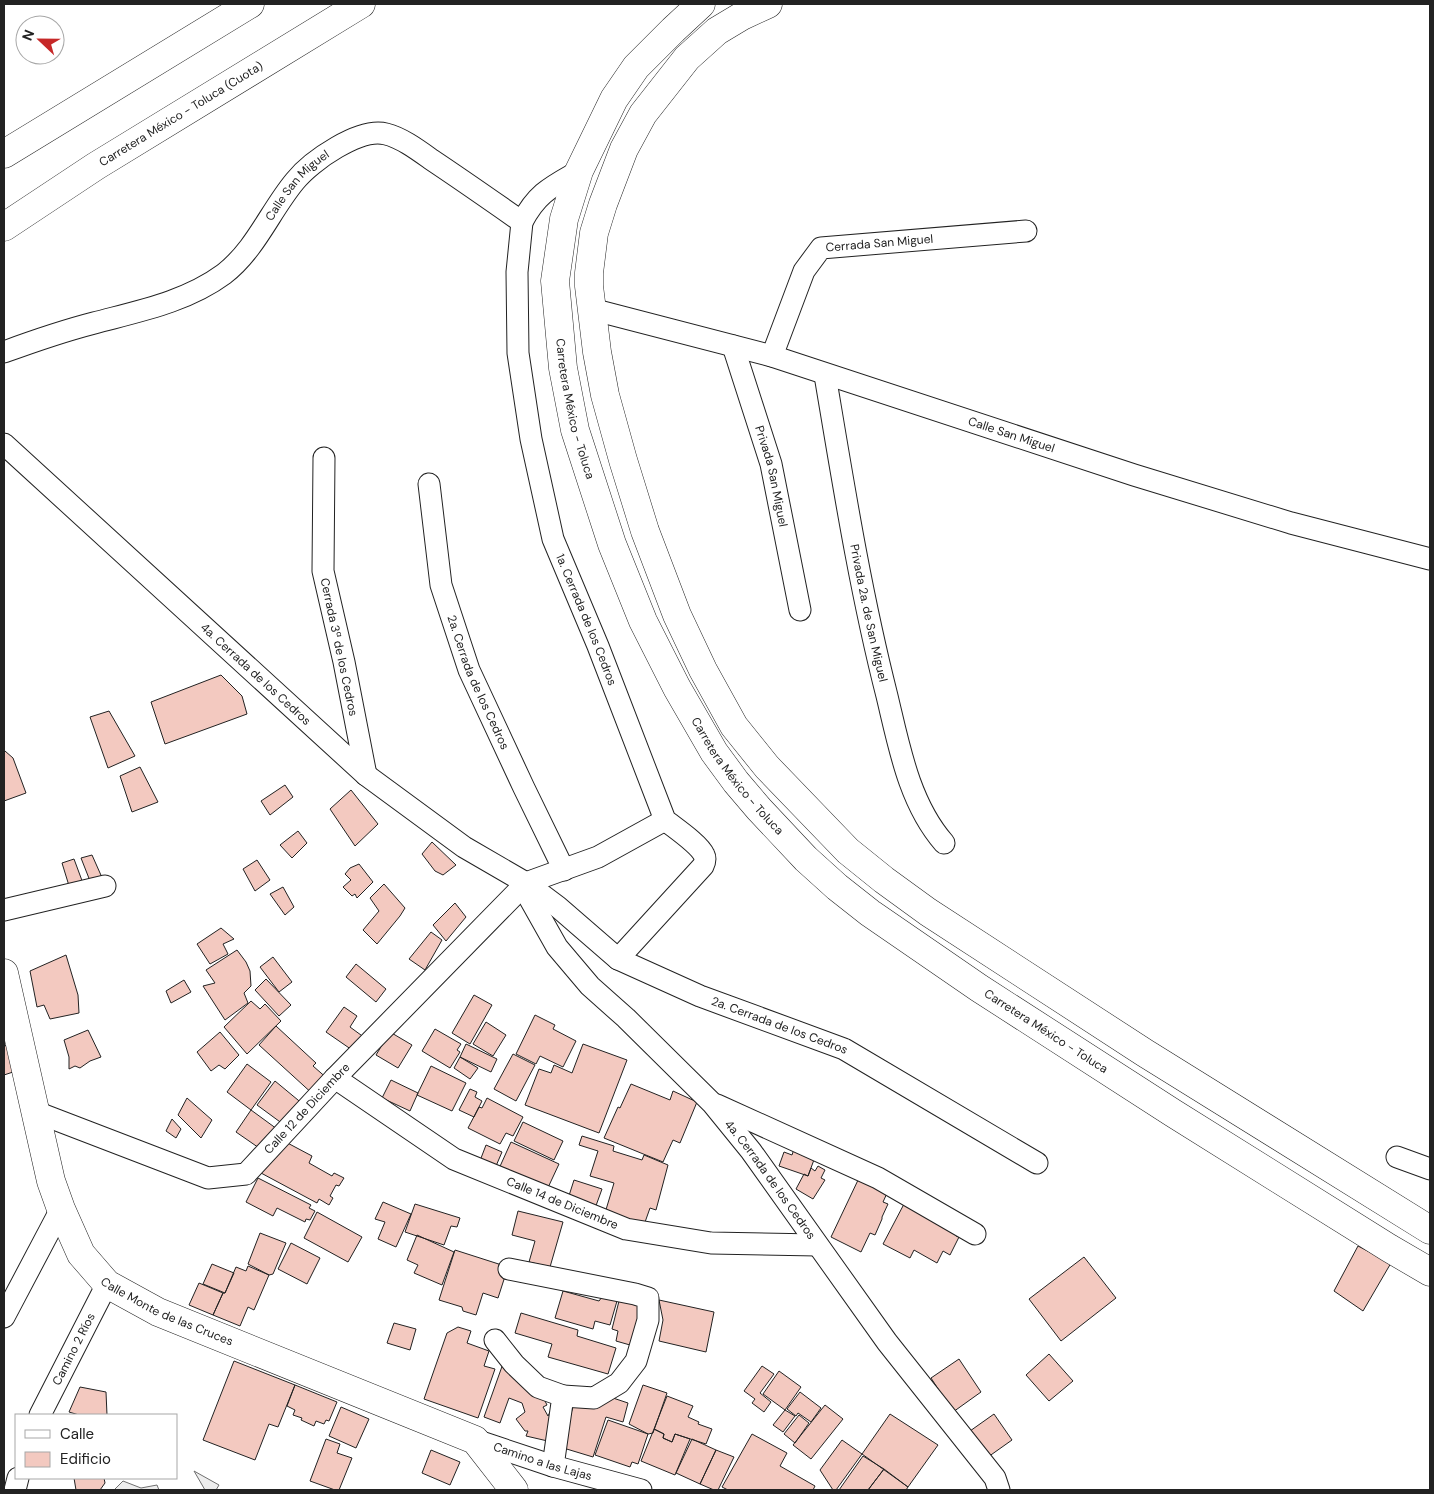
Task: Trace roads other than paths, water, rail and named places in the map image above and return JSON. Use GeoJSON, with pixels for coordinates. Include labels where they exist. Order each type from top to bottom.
{"type":"FeatureCollection","features":[{"type":"Feature","properties":{"kind":"main road"},"geometry":{"type":"LineString","coordinates":[[4,154],[250,4]]}},
{"type":"Feature","properties":{"kind":"main road","name":"Carretera México - Toluca (Cuota)"},"geometry":{"type":"LineString","coordinates":[[4,227],[96,166],[360,4]]}},
{"type":"Feature","properties":{"kind":"main road","name":"Carretera México - Toluca"},"geometry":{"type":"LineString","coordinates":[[702,4],[636,67],[614,99],[579,171],[564,219],[555,281],[563,368],[575,430],[612,544],[643,621],[677,688],[714,752],[736,782],[806,859],[837,887],[877,918],[979,988],[1174,1113],[1430,1272]]}},
{"type":"Feature","properties":{"kind":"main road","name":"Carretera México - Toluca"},"geometry":{"type":"LineString","coordinates":[[768,4],[742,16],[718,31],[705,42],[687,58],[643,114],[624,149],[602,204],[594,232],[589,273],[591,309],[597,352],[605,396],[623,460],[645,531],[677,615],[703,670],[734,726],[766,768],[848,852],[884,880],[920,906],[1146,1053],[1430,1230]]}},
{"type":"Feature","properties":{"kind":"main road","name":"Calle Monte de las Cruces"},"geometry":{"type":"LineString","coordinates":[[4,973],[51,1181],[81,1254],[107,1284],[158,1312],[475,1440]]}},
{"type":"Feature","properties":{"kind":"main road"},"geometry":{"type":"LineString","coordinates":[[475,1440],[514,1490]]}},
{"type":"Feature","properties":{"kind":"street","name":"Calle San Miguel"},"geometry":{"type":"LineString","coordinates":[[4,352],[52,334],[168,303],[200,289],[224,274],[239,260],[260,233],[295,180],[307,168],[332,151],[366,134],[385,133],[405,142],[522,222]]}},
{"type":"Feature","properties":{"kind":"street"},"geometry":{"type":"LineString","coordinates":[[522,222],[530,208],[546,190],[579,171]]}},
{"type":"Feature","properties":{"kind":"street","name":"1a. Cerrada de los Cedros"},"geometry":{"type":"LineString","coordinates":[[522,222],[518,272],[518,354],[531,439],[553,540],[598,646],[665,820],[693,843],[704,854],[706,860],[703,866],[618,958]]}},
{"type":"Feature","properties":{"kind":"street","name":"Cerrada San Miguel"},"geometry":{"type":"LineString","coordinates":[[772,356],[804,271],[821,248],[1026,231]]}},
{"type":"Feature","properties":{"kind":"street","name":"Calle San Miguel"},"geometry":{"type":"LineString","coordinates":[[591,309],[772,356],[1134,475],[1281,520],[1430,559]]}},
{"type":"Feature","properties":{"kind":"street","name":"Privada San Miguel"},"geometry":{"type":"LineString","coordinates":[[733,346],[771,464],[800,610]]}},
{"type":"Feature","properties":{"kind":"street","name":"Privada 2a. de San Miguel"},"geometry":{"type":"LineString","coordinates":[[825,375],[871,631],[899,745],[910,780],[930,827],[944,843]]}},
{"type":"Feature","properties":{"kind":"street","name":"4a. Cerrada de los Cedros"},"geometry":{"type":"LineString","coordinates":[[4,444],[366,775],[464,848],[526,883],[530,899],[557,947],[590,986],[626,1018],[712,1103],[751,1151],[887,1342],[995,1478],[999,1490]]}},
{"type":"Feature","properties":{"kind":"street","name":"Cerrada 3ª de los Cedros"},"geometry":{"type":"LineString","coordinates":[[324,458],[323,572],[344,662],[366,775]]}},
{"type":"Feature","properties":{"kind":"street","name":"2a. Cerrada de los Cedros"},"geometry":{"type":"LineString","coordinates":[[429,484],[441,585],[468,670],[564,870]]}},
{"type":"Feature","properties":{"kind":"street"},"geometry":{"type":"LineString","coordinates":[[526,883],[598,857],[665,820]]}},
{"type":"Feature","properties":{"kind":"street","name":"2a. Cerrada de los Cedros"},"geometry":{"type":"LineString","coordinates":[[526,883],[558,907],[618,958],[700,996],[844,1049],[1038,1163]]}},
{"type":"Feature","properties":{"kind":"street","name":"Calle 12 de Diciembre"},"geometry":{"type":"LineString","coordinates":[[36,1112],[208,1178],[246,1174],[335,1078],[526,883]]}},
{"type":"Feature","properties":{"kind":"street"},"geometry":{"type":"LineString","coordinates":[[4,910],[106,886]]}},
{"type":"Feature","properties":{"kind":"street","name":"Calle 14 de Diciembre"},"geometry":{"type":"LineString","coordinates":[[335,1078],[454,1159],[626,1229],[711,1244],[817,1245]]}},
{"type":"Feature","properties":{"kind":"street"},"geometry":{"type":"LineString","coordinates":[[712,1103],[878,1178],[975,1234]]}},
{"type":"Feature","properties":{"kind":"street"},"geometry":{"type":"LineString","coordinates":[[1397,1157],[1430,1169]]}},
{"type":"Feature","properties":{"kind":"street"},"geometry":{"type":"LineString","coordinates":[[4,1317],[61,1209]]}},
{"type":"Feature","properties":{"kind":"street"},"geometry":{"type":"LineString","coordinates":[[495,1340],[514,1364],[538,1386],[563,1396],[594,1398],[619,1383],[636,1361],[648,1320],[648,1298],[509,1269]]}},
{"type":"Feature","properties":{"kind":"street","name":"Camino 2 Ríos"},"geometry":{"type":"LineString","coordinates":[[41,1414],[107,1284]]}},
{"type":"Feature","properties":{"kind":"street"},"geometry":{"type":"LineString","coordinates":[[553,1466],[563,1396]]}},
{"type":"Feature","properties":{"kind":"street","name":"Camino a las Lajas"},"geometry":{"type":"LineString","coordinates":[[475,1440],[553,1466],[641,1490]]}}]}
